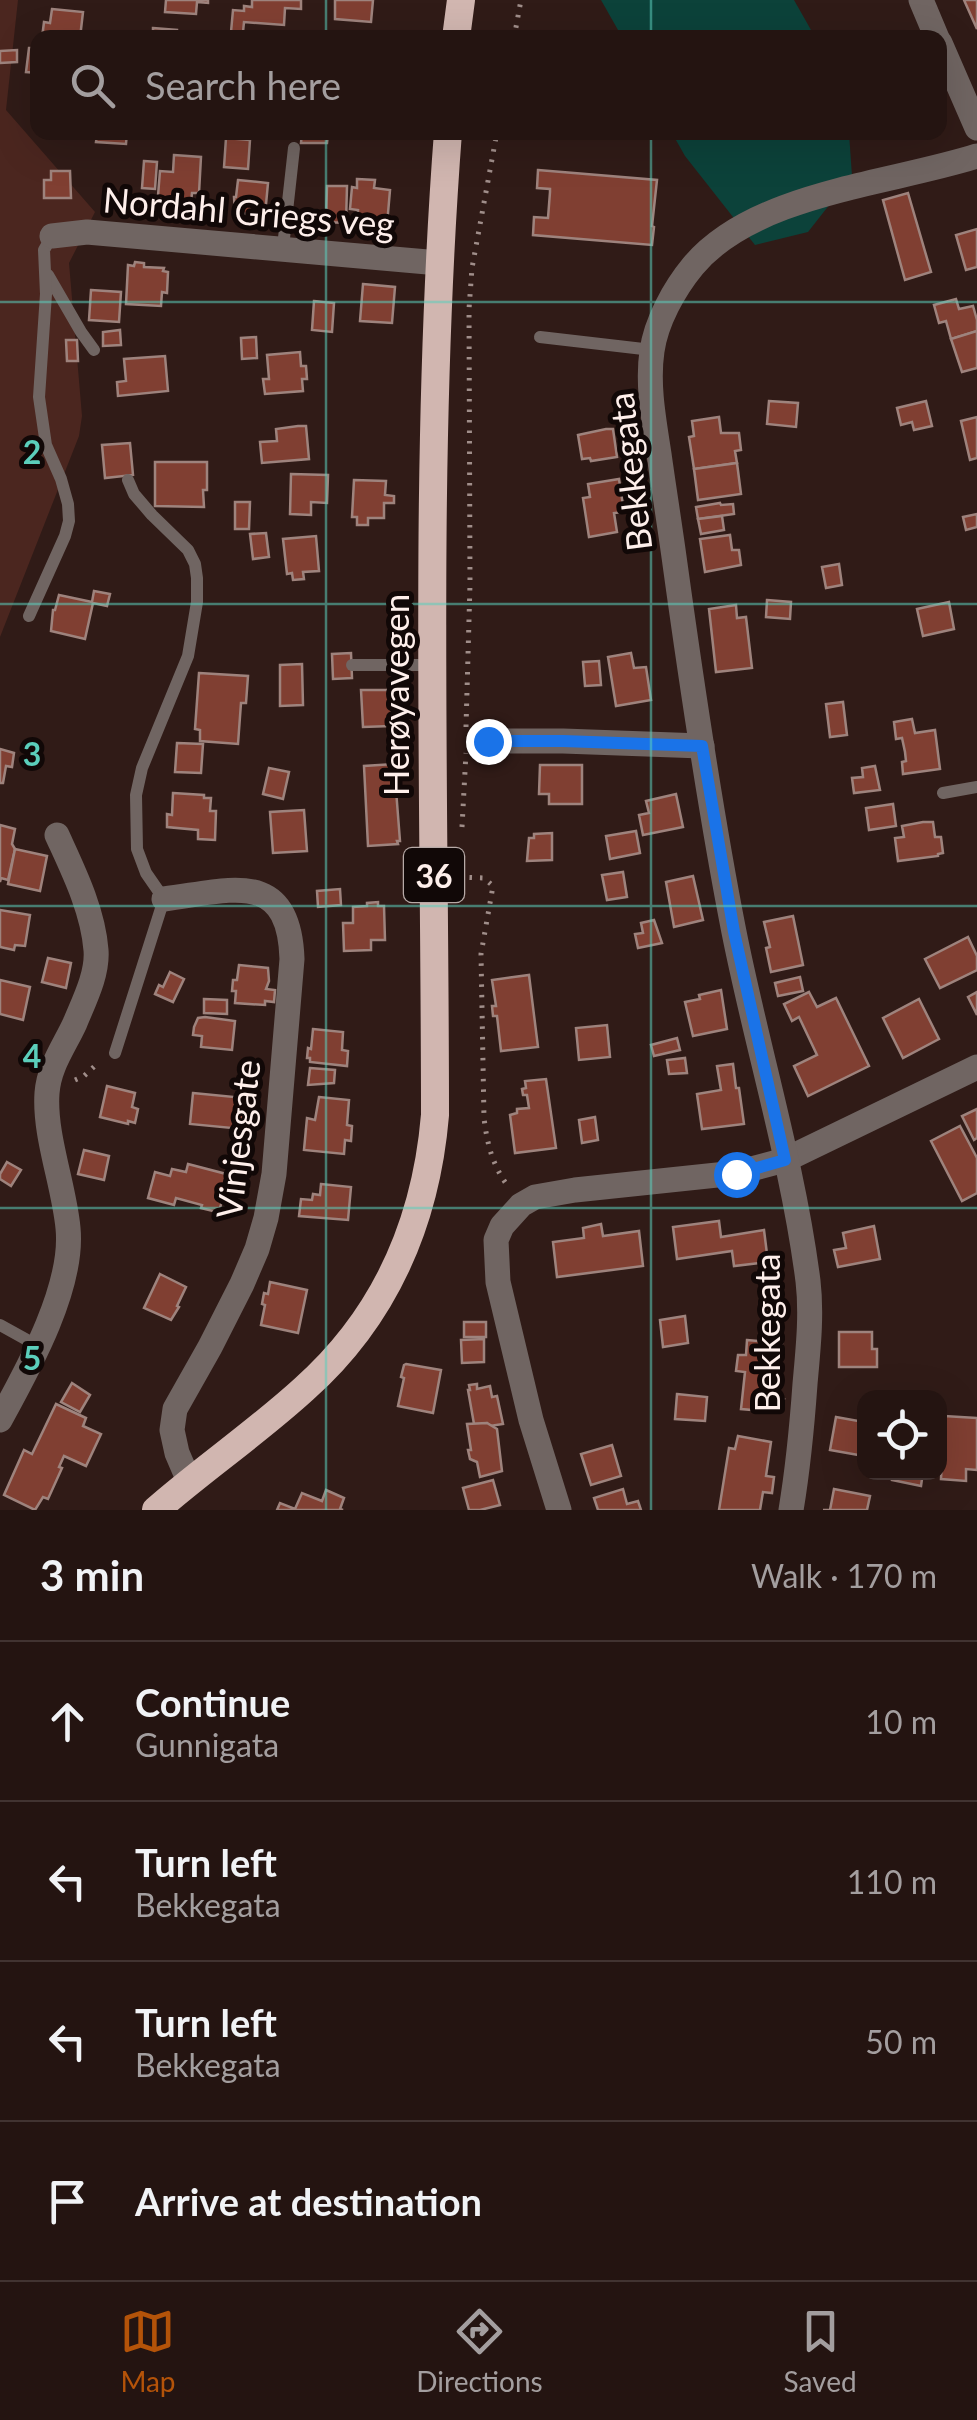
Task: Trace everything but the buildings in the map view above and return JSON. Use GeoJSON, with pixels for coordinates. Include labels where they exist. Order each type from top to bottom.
{"type":"FeatureCollection","features":[{"type":"Feature","properties":{"kind":"highway"},"geometry":{"type":"LineString","coordinates":[[457,30],[461,0]]}},
{"type":"Feature","properties":{"kind":"highway","name":"Herøyavegen"},"geometry":{"type":"LineString","coordinates":[[156,1510],[304,1390],[349,1344],[389,1282],[418,1213],[432,1152],[432,518],[439,263],[447,140]]}},
{"type":"Feature","properties":{"kind":"street"},"geometry":{"type":"LineString","coordinates":[[921,0],[934,30]]}},
{"type":"Feature","properties":{"kind":"street"},"geometry":{"type":"LineString","coordinates":[[947,60],[977,128]]}},
{"type":"Feature","properties":{"kind":"street","name":"Bekkegata"},"geometry":{"type":"LineString","coordinates":[[791,1510],[807,1362],[809,1287],[800,1226],[734,932],[702,746],[652,410],[652,350],[660,323],[680,284],[707,251],[729,235],[778,208],[936,170],[977,156]]}},
{"type":"Feature","properties":{"kind":"street","name":"Nordahl Griegs veg"},"geometry":{"type":"LineString","coordinates":[[52,236],[87,232],[439,263]]}},
{"type":"Feature","properties":{"kind":"street"},"geometry":{"type":"LineString","coordinates":[[488,741],[702,746]]}},
{"type":"Feature","properties":{"kind":"street"},"geometry":{"type":"LineString","coordinates":[[0,1418],[38,1346],[60,1290],[70,1248],[47,1098],[54,1064],[94,972],[96,951],[78,881],[57,835]]}},
{"type":"Feature","properties":{"kind":"street","name":"Vinjesgate"},"geometry":{"type":"LineString","coordinates":[[164,900],[240,890],[259,893],[275,902],[286,916],[292,934],[274,1174],[266,1218],[258,1249],[242,1284],[175,1408],[172,1430],[189,1481]]}},
{"type":"Feature","properties":{"kind":"street"},"geometry":{"type":"LineString","coordinates":[[560,1510],[532,1420],[498,1282],[496,1240],[502,1226],[535,1197],[736,1174],[785,1160],[977,1067]]}},
{"type":"Feature","properties":{"kind":"lane"},"geometry":{"type":"LineString","coordinates":[[283,248],[294,148]]}},
{"type":"Feature","properties":{"kind":"lane"},"geometry":{"type":"LineString","coordinates":[[28,616],[69,521],[68,504],[46,445],[40,410],[44,250],[52,236]]}},
{"type":"Feature","properties":{"kind":"lane"},"geometry":{"type":"LineString","coordinates":[[46,271],[94,350]]}},
{"type":"Feature","properties":{"kind":"lane"},"geometry":{"type":"LineString","coordinates":[[540,337],[652,350]]}},
{"type":"Feature","properties":{"kind":"lane"},"geometry":{"type":"LineString","coordinates":[[115,1053],[164,900],[146,873],[137,849],[136,795],[148,753],[188,656],[198,602],[195,564],[188,550],[134,494],[128,480]]}},
{"type":"Feature","properties":{"kind":"lane"},"geometry":{"type":"LineString","coordinates":[[352,665],[432,665]]}},
{"type":"Feature","properties":{"kind":"lane"},"geometry":{"type":"LineString","coordinates":[[942,793],[977,787]]}},
{"type":"Feature","properties":{"kind":"lane"},"geometry":{"type":"LineString","coordinates":[[0,1325],[38,1346]]}},
{"type":"Feature","properties":{"kind":"path"},"geometry":{"type":"LineString","coordinates":[[515,30],[521,0]]}},
{"type":"Feature","properties":{"kind":"path"},"geometry":{"type":"LineString","coordinates":[[459,877],[484,878],[493,886],[480,954],[486,1142],[497,1172],[522,1205]]}},
{"type":"Feature","properties":{"kind":"path"},"geometry":{"type":"LineString","coordinates":[[47,1098],[58,1098],[72,1081],[84,1076],[98,1062],[108,1043],[121,1034]]}},
{"type":"Feature","properties":{"kind":"shaded area"},"geometry":{"type":"Polygon","coordinates":[[[0,0],[18,0],[6,110],[95,212],[69,263],[82,416],[79,436],[0,637],[0,0]]]}},
{"type":"Feature","properties":{"kind":"water"},"geometry":{"type":"Polygon","coordinates":[[[601,0],[794,0],[811,30],[618,30],[601,0]]]}},
{"type":"Feature","properties":{"kind":"water"},"geometry":{"type":"Polygon","coordinates":[[[676,140],[849,140],[852,176],[808,232],[755,245],[676,140]]]}},
{"type":"Feature","properties":{"kind":"route"},"geometry":{"type":"LineString","coordinates":[[488,741],[702,746],[734,932],[785,1160],[736,1174]]}}]}
